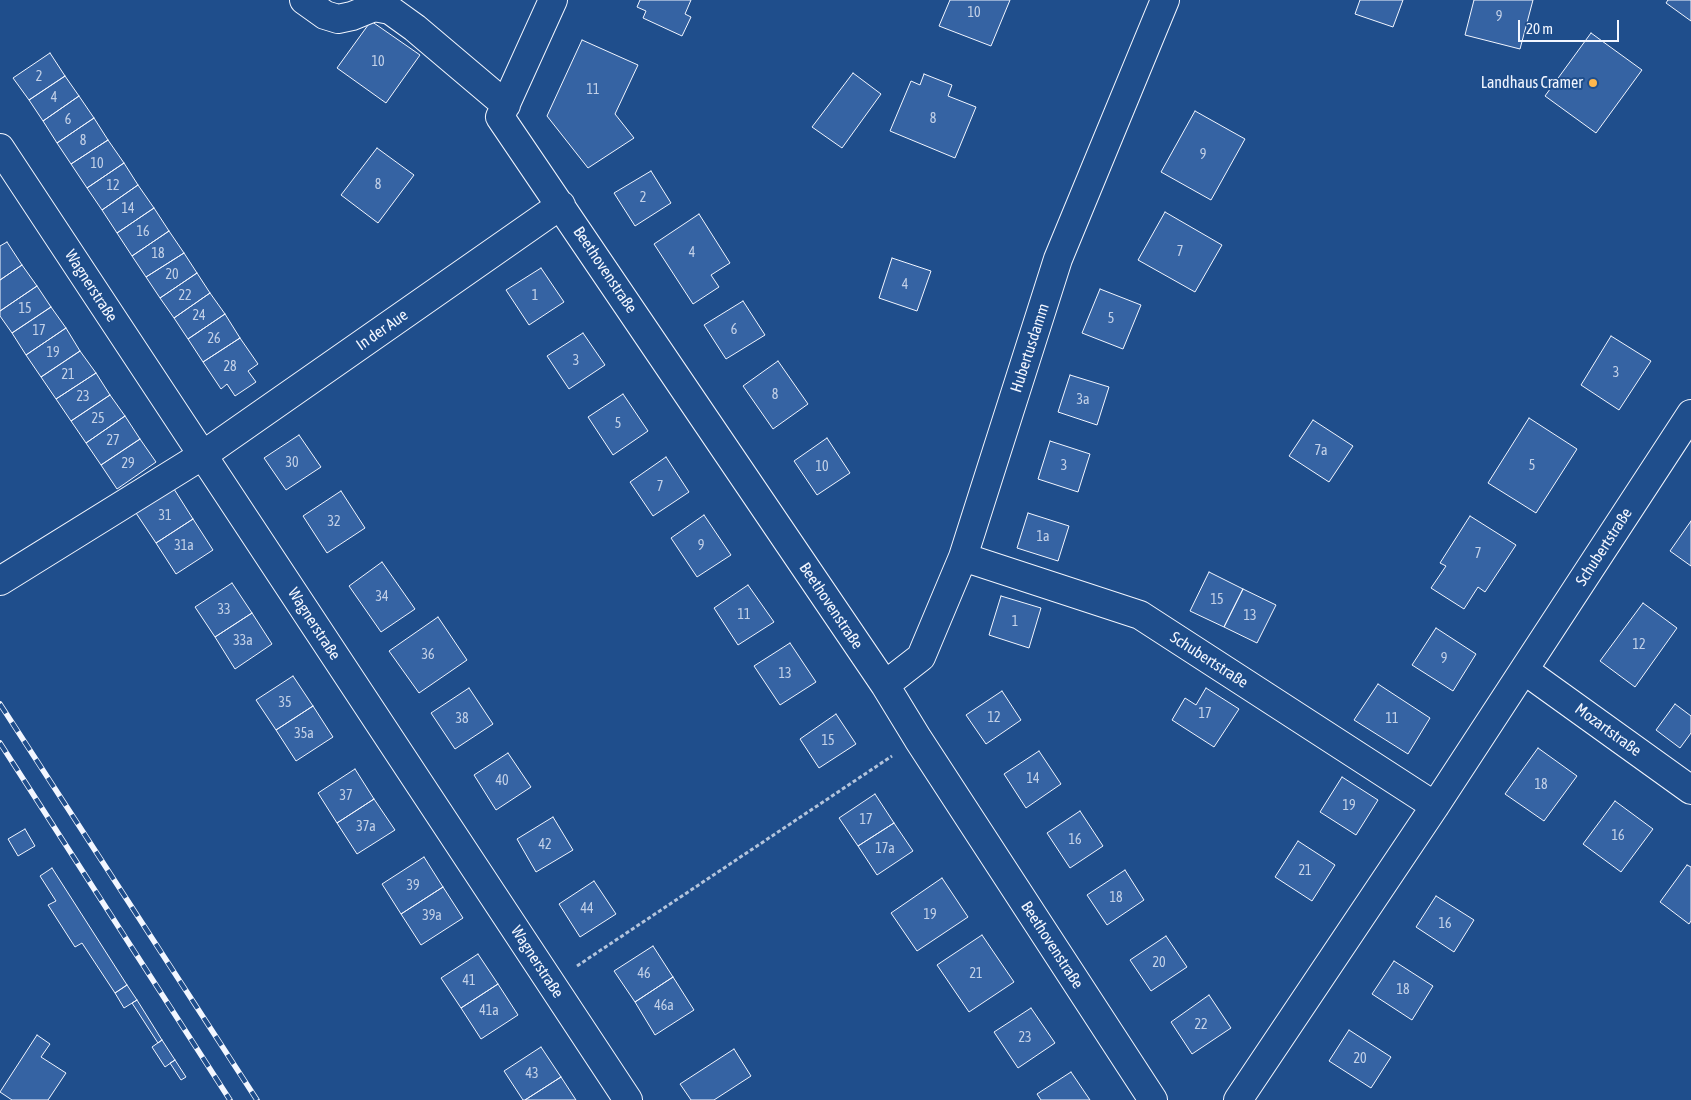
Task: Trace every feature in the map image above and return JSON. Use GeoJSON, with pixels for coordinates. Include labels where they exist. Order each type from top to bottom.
{"type":"FeatureCollection","features":[{"type":"Feature","properties":{"kind":"street","name":"Beethovenstraße"},"geometry":{"type":"LineString","coordinates":[[304,0],[324,16],[338,19],[352,16],[374,7],[390,10],[416,28],[503,111],[561,205],[885,685],[918,740],[1154,1100]]}},
{"type":"Feature","properties":{"kind":"street"},"geometry":{"type":"LineString","coordinates":[[503,111],[553,0]]}},
{"type":"Feature","properties":{"kind":"street","name":"Hubertusdamm"},"geometry":{"type":"LineString","coordinates":[[885,685],[921,657],[963,557],[1058,259],[1165,0]]}},
{"type":"Feature","properties":{"kind":"street","name":"Wagnerstraße"},"geometry":{"type":"LineString","coordinates":[[0,148],[628,1100]]}},
{"type":"Feature","properties":{"kind":"street","name":"In der Aue"},"geometry":{"type":"LineString","coordinates":[[0,581],[203,455],[561,205]]}},
{"type":"Feature","properties":{"kind":"street","name":"Schubertstraße"},"geometry":{"type":"LineString","coordinates":[[1238,1100],[1435,806],[1691,414]]}},
{"type":"Feature","properties":{"kind":"street","name":"Schubertstraße"},"geometry":{"type":"LineString","coordinates":[[963,557],[1140,615],[1435,806]]}},
{"type":"Feature","properties":{"kind":"street","name":"Mozartstraße"},"geometry":{"type":"LineString","coordinates":[[1524,670],[1691,790]]}},
{"type":"Feature","properties":{"kind":"path"},"geometry":{"type":"LineString","coordinates":[[551,983],[918,740]]}},
{"type":"Feature","properties":{"kind":"building"},"geometry":{"type":"Polygon","coordinates":[[[640,0],[691,0],[685,14],[691,17],[682,36],[643,18],[646,11],[637,7],[640,0]]]}},
{"type":"Feature","properties":{"kind":"building"},"geometry":{"type":"Polygon","coordinates":[[[950,0],[1010,0],[991,46],[939,26],[950,0]]]}},
{"type":"Feature","properties":{"kind":"building"},"geometry":{"type":"Polygon","coordinates":[[[1360,0],[1403,0],[1393,27],[1355,14],[1360,0]]]}},
{"type":"Feature","properties":{"kind":"building"},"geometry":{"type":"Polygon","coordinates":[[[1474,0],[1533,0],[1520,49],[1465,35],[1474,0]]]}},
{"type":"Feature","properties":{"kind":"building"},"geometry":{"type":"Polygon","coordinates":[[[1668,0],[1691,0],[1691,21],[1666,3],[1668,0]]]}},
{"type":"Feature","properties":{"kind":"building"},"geometry":{"type":"Polygon","coordinates":[[[371,21],[420,55],[386,103],[337,68],[371,21]]]}},
{"type":"Feature","properties":{"kind":"building","name":"Landhaus Cramer"},"geometry":{"type":"Polygon","coordinates":[[[1591,33],[1642,70],[1596,133],[1545,96],[1591,33]]]}},
{"type":"Feature","properties":{"kind":"building"},"geometry":{"type":"Polygon","coordinates":[[[582,40],[638,65],[615,114],[634,138],[588,168],[547,116],[582,40]]]}},
{"type":"Feature","properties":{"kind":"building"},"geometry":{"type":"Polygon","coordinates":[[[50,53],[65,76],[29,100],[13,78],[50,53]]]}},
{"type":"Feature","properties":{"kind":"building"},"geometry":{"type":"Polygon","coordinates":[[[853,73],[881,94],[842,148],[812,127],[853,73]]]}},
{"type":"Feature","properties":{"kind":"building"},"geometry":{"type":"Polygon","coordinates":[[[924,74],[952,85],[948,96],[976,107],[955,158],[890,131],[911,81],[920,85],[924,74]]]}},
{"type":"Feature","properties":{"kind":"building"},"geometry":{"type":"Polygon","coordinates":[[[65,76],[79,96],[43,121],[29,100],[65,76]]]}},
{"type":"Feature","properties":{"kind":"building"},"geometry":{"type":"Polygon","coordinates":[[[79,96],[94,118],[57,143],[43,121],[79,96]]]}},
{"type":"Feature","properties":{"kind":"building"},"geometry":{"type":"Polygon","coordinates":[[[1195,111],[1245,139],[1211,200],[1161,172],[1195,111]]]}},
{"type":"Feature","properties":{"kind":"building"},"geometry":{"type":"Polygon","coordinates":[[[94,118],[108,140],[71,164],[57,143],[94,118]]]}},
{"type":"Feature","properties":{"kind":"building"},"geometry":{"type":"Polygon","coordinates":[[[108,140],[124,163],[87,188],[71,164],[108,140]]]}},
{"type":"Feature","properties":{"kind":"building"},"geometry":{"type":"Polygon","coordinates":[[[377,148],[414,175],[378,223],[341,195],[377,148]]]}},
{"type":"Feature","properties":{"kind":"building"},"geometry":{"type":"Polygon","coordinates":[[[124,163],[138,185],[102,210],[87,188],[124,163]]]}},
{"type":"Feature","properties":{"kind":"building"},"geometry":{"type":"Polygon","coordinates":[[[651,171],[671,203],[635,226],[614,193],[651,171]]]}},
{"type":"Feature","properties":{"kind":"building"},"geometry":{"type":"Polygon","coordinates":[[[138,185],[154,208],[117,233],[102,210],[138,185]]]}},
{"type":"Feature","properties":{"kind":"building"},"geometry":{"type":"Polygon","coordinates":[[[154,208],[169,231],[132,256],[117,233],[154,208]]]}},
{"type":"Feature","properties":{"kind":"building"},"geometry":{"type":"Polygon","coordinates":[[[1165,212],[1222,245],[1195,292],[1138,260],[1165,212]]]}},
{"type":"Feature","properties":{"kind":"building"},"geometry":{"type":"Polygon","coordinates":[[[699,214],[730,263],[711,275],[719,287],[693,304],[654,244],[699,214]]]}},
{"type":"Feature","properties":{"kind":"building"},"geometry":{"type":"Polygon","coordinates":[[[169,231],[184,253],[146,277],[132,256],[169,231]]]}},
{"type":"Feature","properties":{"kind":"building"},"geometry":{"type":"Polygon","coordinates":[[[7,242],[22,265],[0,280],[0,246],[7,242]]]}},
{"type":"Feature","properties":{"kind":"building"},"geometry":{"type":"Polygon","coordinates":[[[184,253],[197,273],[160,298],[146,277],[184,253]]]}},
{"type":"Feature","properties":{"kind":"building"},"geometry":{"type":"Polygon","coordinates":[[[892,258],[931,271],[917,311],[879,298],[892,258]]]}},
{"type":"Feature","properties":{"kind":"building"},"geometry":{"type":"Polygon","coordinates":[[[22,265],[37,286],[0,311],[0,280],[22,265]]]}},
{"type":"Feature","properties":{"kind":"building"},"geometry":{"type":"Polygon","coordinates":[[[541,268],[564,302],[529,325],[506,290],[541,268]]]}},
{"type":"Feature","properties":{"kind":"building"},"geometry":{"type":"Polygon","coordinates":[[[197,273],[210,293],[174,318],[160,298],[197,273]]]}},
{"type":"Feature","properties":{"kind":"building"},"geometry":{"type":"Polygon","coordinates":[[[37,286],[51,307],[12,333],[0,316],[0,311],[37,286]]]}},
{"type":"Feature","properties":{"kind":"building"},"geometry":{"type":"Polygon","coordinates":[[[1100,289],[1141,305],[1123,349],[1082,333],[1100,289]]]}},
{"type":"Feature","properties":{"kind":"building"},"geometry":{"type":"Polygon","coordinates":[[[210,293],[225,314],[188,339],[174,318],[210,293]]]}},
{"type":"Feature","properties":{"kind":"building"},"geometry":{"type":"Polygon","coordinates":[[[743,301],[765,335],[726,359],[704,325],[743,301]]]}},
{"type":"Feature","properties":{"kind":"building"},"geometry":{"type":"Polygon","coordinates":[[[51,307],[66,328],[26,355],[12,333],[51,307]]]}},
{"type":"Feature","properties":{"kind":"building"},"geometry":{"type":"Polygon","coordinates":[[[225,314],[240,338],[203,362],[188,339],[225,314]]]}},
{"type":"Feature","properties":{"kind":"building"},"geometry":{"type":"Polygon","coordinates":[[[66,328],[80,351],[41,377],[26,355],[66,328]]]}},
{"type":"Feature","properties":{"kind":"building"},"geometry":{"type":"Polygon","coordinates":[[[583,333],[605,365],[569,389],[547,356],[583,333]]]}},
{"type":"Feature","properties":{"kind":"building"},"geometry":{"type":"Polygon","coordinates":[[[1611,336],[1651,361],[1619,410],[1581,385],[1611,336]]]}},
{"type":"Feature","properties":{"kind":"building"},"geometry":{"type":"Polygon","coordinates":[[[240,338],[258,364],[248,371],[256,382],[235,396],[227,384],[221,389],[203,362],[240,338]]]}},
{"type":"Feature","properties":{"kind":"building"},"geometry":{"type":"Polygon","coordinates":[[[80,351],[96,373],[56,399],[41,377],[80,351]]]}},
{"type":"Feature","properties":{"kind":"building"},"geometry":{"type":"Polygon","coordinates":[[[778,361],[808,404],[773,429],[743,386],[778,361]]]}},
{"type":"Feature","properties":{"kind":"building"},"geometry":{"type":"Polygon","coordinates":[[[96,373],[110,395],[71,421],[56,399],[96,373]]]}},
{"type":"Feature","properties":{"kind":"building"},"geometry":{"type":"Polygon","coordinates":[[[1070,375],[1109,387],[1097,425],[1058,412],[1070,375]]]}},
{"type":"Feature","properties":{"kind":"building"},"geometry":{"type":"Polygon","coordinates":[[[623,394],[648,431],[613,455],[588,417],[623,394]]]}},
{"type":"Feature","properties":{"kind":"building"},"geometry":{"type":"Polygon","coordinates":[[[110,395],[125,416],[86,443],[71,421],[110,395]]]}},
{"type":"Feature","properties":{"kind":"building"},"geometry":{"type":"Polygon","coordinates":[[[125,416],[140,439],[101,465],[86,443],[125,416]]]}},
{"type":"Feature","properties":{"kind":"building"},"geometry":{"type":"Polygon","coordinates":[[[1529,418],[1577,449],[1536,513],[1488,483],[1529,418]]]}},
{"type":"Feature","properties":{"kind":"building"},"geometry":{"type":"Polygon","coordinates":[[[1313,420],[1353,446],[1329,482],[1289,456],[1313,420]]]}},
{"type":"Feature","properties":{"kind":"building"},"geometry":{"type":"Polygon","coordinates":[[[299,435],[321,467],[286,490],[264,458],[299,435]]]}},
{"type":"Feature","properties":{"kind":"building"},"geometry":{"type":"Polygon","coordinates":[[[827,438],[850,473],[817,495],[794,461],[827,438]]]}},
{"type":"Feature","properties":{"kind":"building"},"geometry":{"type":"Polygon","coordinates":[[[140,439],[156,462],[117,489],[101,465],[140,439]]]}},
{"type":"Feature","properties":{"kind":"building"},"geometry":{"type":"Polygon","coordinates":[[[1050,441],[1090,454],[1078,492],[1038,479],[1050,441]]]}},
{"type":"Feature","properties":{"kind":"building"},"geometry":{"type":"Polygon","coordinates":[[[666,457],[689,492],[653,516],[630,482],[666,457]]]}},
{"type":"Feature","properties":{"kind":"building"},"geometry":{"type":"Polygon","coordinates":[[[174,489],[193,519],[156,543],[136,513],[174,489]]]}},
{"type":"Feature","properties":{"kind":"building"},"geometry":{"type":"Polygon","coordinates":[[[341,491],[365,528],[327,553],[303,516],[341,491]]]}},
{"type":"Feature","properties":{"kind":"building"},"geometry":{"type":"Polygon","coordinates":[[[1028,513],[1069,526],[1058,561],[1017,548],[1028,513]]]}},
{"type":"Feature","properties":{"kind":"building"},"geometry":{"type":"Polygon","coordinates":[[[704,515],[731,555],[697,577],[671,538],[704,515]]]}},
{"type":"Feature","properties":{"kind":"building"},"geometry":{"type":"Polygon","coordinates":[[[1470,516],[1516,545],[1485,592],[1478,587],[1464,609],[1431,588],[1446,566],[1440,563],[1470,516]]]}},
{"type":"Feature","properties":{"kind":"building"},"geometry":{"type":"Polygon","coordinates":[[[193,519],[213,550],[176,574],[156,543],[193,519]]]}},
{"type":"Feature","properties":{"kind":"building"},"geometry":{"type":"Polygon","coordinates":[[[1691,521],[1691,566],[1670,551],[1691,521]]]}},
{"type":"Feature","properties":{"kind":"building"},"geometry":{"type":"Polygon","coordinates":[[[382,562],[415,609],[381,632],[349,586],[382,562]]]}},
{"type":"Feature","properties":{"kind":"building"},"geometry":{"type":"Polygon","coordinates":[[[1209,572],[1243,589],[1224,627],[1190,611],[1209,572]]]}},
{"type":"Feature","properties":{"kind":"building"},"geometry":{"type":"Polygon","coordinates":[[[232,583],[252,613],[215,637],[195,607],[232,583]]]}},
{"type":"Feature","properties":{"kind":"building"},"geometry":{"type":"Polygon","coordinates":[[[748,585],[774,622],[738,645],[714,608],[748,585]]]}},
{"type":"Feature","properties":{"kind":"building"},"geometry":{"type":"Polygon","coordinates":[[[1243,589],[1276,605],[1257,643],[1224,627],[1243,589]]]}},
{"type":"Feature","properties":{"kind":"building"},"geometry":{"type":"Polygon","coordinates":[[[1001,596],[1041,608],[1029,648],[989,635],[1001,596]]]}},
{"type":"Feature","properties":{"kind":"building"},"geometry":{"type":"Polygon","coordinates":[[[1643,603],[1677,628],[1635,687],[1600,661],[1643,603]]]}},
{"type":"Feature","properties":{"kind":"building"},"geometry":{"type":"Polygon","coordinates":[[[252,613],[272,644],[235,669],[215,637],[252,613]]]}},
{"type":"Feature","properties":{"kind":"building"},"geometry":{"type":"Polygon","coordinates":[[[438,617],[467,660],[419,693],[389,651],[438,617]]]}},
{"type":"Feature","properties":{"kind":"building"},"geometry":{"type":"Polygon","coordinates":[[[1436,628],[1476,654],[1453,691],[1412,665],[1436,628]]]}},
{"type":"Feature","properties":{"kind":"building"},"geometry":{"type":"Polygon","coordinates":[[[790,643],[816,682],[780,705],[754,666],[790,643]]]}},
{"type":"Feature","properties":{"kind":"building"},"geometry":{"type":"Polygon","coordinates":[[[293,676],[313,706],[276,730],[256,700],[293,676]]]}},
{"type":"Feature","properties":{"kind":"building"},"geometry":{"type":"Polygon","coordinates":[[[1378,684],[1430,718],[1408,754],[1354,720],[1378,684]]]}},
{"type":"Feature","properties":{"kind":"building"},"geometry":{"type":"Polygon","coordinates":[[[469,688],[493,724],[455,749],[431,713],[469,688]]]}},
{"type":"Feature","properties":{"kind":"building"},"geometry":{"type":"Polygon","coordinates":[[[1206,688],[1239,709],[1214,747],[1172,720],[1185,698],[1196,705],[1206,688]]]}},
{"type":"Feature","properties":{"kind":"building"},"geometry":{"type":"Polygon","coordinates":[[[1002,691],[1021,720],[986,744],[966,715],[1002,691]]]}},
{"type":"Feature","properties":{"kind":"building"},"geometry":{"type":"Polygon","coordinates":[[[1675,704],[1691,716],[1691,733],[1680,748],[1656,730],[1675,704]]]}},
{"type":"Feature","properties":{"kind":"building"},"geometry":{"type":"Polygon","coordinates":[[[313,706],[333,737],[296,761],[276,730],[313,706]]]}},
{"type":"Feature","properties":{"kind":"building"},"geometry":{"type":"Polygon","coordinates":[[[836,714],[856,744],[819,768],[800,739],[836,714]]]}},
{"type":"Feature","properties":{"kind":"building"},"geometry":{"type":"Polygon","coordinates":[[[1538,748],[1577,776],[1544,821],[1505,794],[1538,748]]]}},
{"type":"Feature","properties":{"kind":"building"},"geometry":{"type":"Polygon","coordinates":[[[1039,751],[1061,784],[1026,808],[1004,774],[1039,751]]]}},
{"type":"Feature","properties":{"kind":"building"},"geometry":{"type":"Polygon","coordinates":[[[508,753],[531,787],[496,810],[474,775],[508,753]]]}},
{"type":"Feature","properties":{"kind":"building"},"geometry":{"type":"Polygon","coordinates":[[[355,769],[374,799],[337,823],[318,793],[355,769]]]}},
{"type":"Feature","properties":{"kind":"building"},"geometry":{"type":"Polygon","coordinates":[[[1342,777],[1378,800],[1356,835],[1320,812],[1342,777]]]}},
{"type":"Feature","properties":{"kind":"building"},"geometry":{"type":"Polygon","coordinates":[[[875,794],[894,823],[858,846],[839,818],[875,794]]]}},
{"type":"Feature","properties":{"kind":"building"},"geometry":{"type":"Polygon","coordinates":[[[374,799],[395,830],[357,854],[337,823],[374,799]]]}},
{"type":"Feature","properties":{"kind":"building"},"geometry":{"type":"Polygon","coordinates":[[[1615,801],[1653,829],[1621,872],[1583,844],[1615,801]]]}},
{"type":"Feature","properties":{"kind":"building"},"geometry":{"type":"Polygon","coordinates":[[[1080,811],[1103,846],[1070,868],[1047,833],[1080,811]]]}},
{"type":"Feature","properties":{"kind":"building"},"geometry":{"type":"Polygon","coordinates":[[[553,817],[573,850],[536,872],[517,839],[553,817]]]}},
{"type":"Feature","properties":{"kind":"building"},"geometry":{"type":"Polygon","coordinates":[[[894,823],[913,851],[877,875],[858,846],[894,823]]]}},
{"type":"Feature","properties":{"kind":"building"},"geometry":{"type":"Polygon","coordinates":[[[25,829],[35,846],[18,856],[8,839],[25,829]]]}},
{"type":"Feature","properties":{"kind":"building"},"geometry":{"type":"Polygon","coordinates":[[[1298,841],[1335,865],[1312,901],[1275,877],[1298,841]]]}},
{"type":"Feature","properties":{"kind":"building"},"geometry":{"type":"Polygon","coordinates":[[[424,857],[443,887],[401,914],[382,884],[424,857]]]}},
{"type":"Feature","properties":{"kind":"building"},"geometry":{"type":"Polygon","coordinates":[[[1687,865],[1691,867],[1691,921],[1689,924],[1660,902],[1687,865]]]}},
{"type":"Feature","properties":{"kind":"building"},"geometry":{"type":"Polygon","coordinates":[[[52,868],[127,985],[115,993],[82,943],[75,947],[48,905],[56,901],[40,876],[52,868]]]}},
{"type":"Feature","properties":{"kind":"building"},"geometry":{"type":"Polygon","coordinates":[[[1125,870],[1144,900],[1107,925],[1087,895],[1125,870]]]}},
{"type":"Feature","properties":{"kind":"building"},"geometry":{"type":"Polygon","coordinates":[[[942,878],[968,917],[917,951],[891,913],[942,878]]]}},
{"type":"Feature","properties":{"kind":"building"},"geometry":{"type":"Polygon","coordinates":[[[594,881],[616,914],[580,937],[559,904],[594,881]]]}},
{"type":"Feature","properties":{"kind":"building"},"geometry":{"type":"Polygon","coordinates":[[[443,887],[463,918],[421,945],[401,914],[443,887]]]}},
{"type":"Feature","properties":{"kind":"building"},"geometry":{"type":"Polygon","coordinates":[[[1436,896],[1474,920],[1454,952],[1416,927],[1436,896]]]}},
{"type":"Feature","properties":{"kind":"building"},"geometry":{"type":"Polygon","coordinates":[[[982,935],[1014,982],[969,1012],[937,965],[982,935]]]}},
{"type":"Feature","properties":{"kind":"building"},"geometry":{"type":"Polygon","coordinates":[[[1166,936],[1187,967],[1151,991],[1130,960],[1166,936]]]}},
{"type":"Feature","properties":{"kind":"building"},"geometry":{"type":"Polygon","coordinates":[[[653,946],[673,977],[635,1002],[614,971],[653,946]]]}},
{"type":"Feature","properties":{"kind":"building"},"geometry":{"type":"Polygon","coordinates":[[[478,954],[498,984],[461,1008],[441,978],[478,954]]]}},
{"type":"Feature","properties":{"kind":"building"},"geometry":{"type":"Polygon","coordinates":[[[1394,961],[1433,986],[1412,1020],[1372,994],[1394,961]]]}},
{"type":"Feature","properties":{"kind":"building"},"geometry":{"type":"Polygon","coordinates":[[[673,977],[694,1010],[655,1035],[635,1002],[673,977]]]}},
{"type":"Feature","properties":{"kind":"building"},"geometry":{"type":"Polygon","coordinates":[[[498,984],[518,1015],[481,1039],[461,1008],[498,984]]]}},
{"type":"Feature","properties":{"kind":"building"},"geometry":{"type":"Polygon","coordinates":[[[127,985],[137,1000],[124,1008],[115,993],[127,985]]]}},
{"type":"Feature","properties":{"kind":"building"},"geometry":{"type":"Polygon","coordinates":[[[1209,995],[1231,1028],[1192,1054],[1171,1022],[1209,995]]]}},
{"type":"Feature","properties":{"kind":"building"},"geometry":{"type":"Polygon","coordinates":[[[137,1000],[162,1040],[158,1043],[132,1003],[137,1000]]]}},
{"type":"Feature","properties":{"kind":"building"},"geometry":{"type":"Polygon","coordinates":[[[1031,1008],[1055,1043],[1018,1068],[994,1032],[1031,1008]]]}},
{"type":"Feature","properties":{"kind":"building"},"geometry":{"type":"Polygon","coordinates":[[[1349,1030],[1391,1057],[1371,1088],[1329,1061],[1349,1030]]]}},
{"type":"Feature","properties":{"kind":"building"},"geometry":{"type":"Polygon","coordinates":[[[37,1035],[50,1044],[41,1057],[66,1073],[48,1100],[12,1100],[0,1092],[37,1035]]]}},
{"type":"Feature","properties":{"kind":"building"},"geometry":{"type":"Polygon","coordinates":[[[162,1040],[175,1060],[165,1067],[152,1047],[162,1040]]]}},
{"type":"Feature","properties":{"kind":"building"},"geometry":{"type":"Polygon","coordinates":[[[541,1047],[561,1077],[523,1100],[504,1071],[541,1047]]]}},
{"type":"Feature","properties":{"kind":"building"},"geometry":{"type":"Polygon","coordinates":[[[734,1049],[751,1076],[714,1100],[691,1100],[680,1084],[734,1049]]]}},
{"type":"Feature","properties":{"kind":"building"},"geometry":{"type":"Polygon","coordinates":[[[175,1060],[186,1077],[181,1080],[170,1063],[175,1060]]]}},
{"type":"Feature","properties":{"kind":"building"},"geometry":{"type":"Polygon","coordinates":[[[1071,1072],[1090,1100],[1041,1100],[1037,1094],[1071,1072]]]}},
{"type":"Feature","properties":{"kind":"building"},"geometry":{"type":"Polygon","coordinates":[[[561,1077],[576,1100],[525,1100],[561,1077]]]}},
{"type":"Feature","properties":{"kind":"railway"},"geometry":{"type":"LineString","coordinates":[[0,704],[257,1100]]}},
{"type":"Feature","properties":{"kind":"railway"},"geometry":{"type":"LineString","coordinates":[[0,743],[230,1100]]}},
{"type":"Feature","properties":{"kind":"place","name":"Landhaus Cramer"},"geometry":{"type":"Point","coordinates":[1593,83]}}]}
